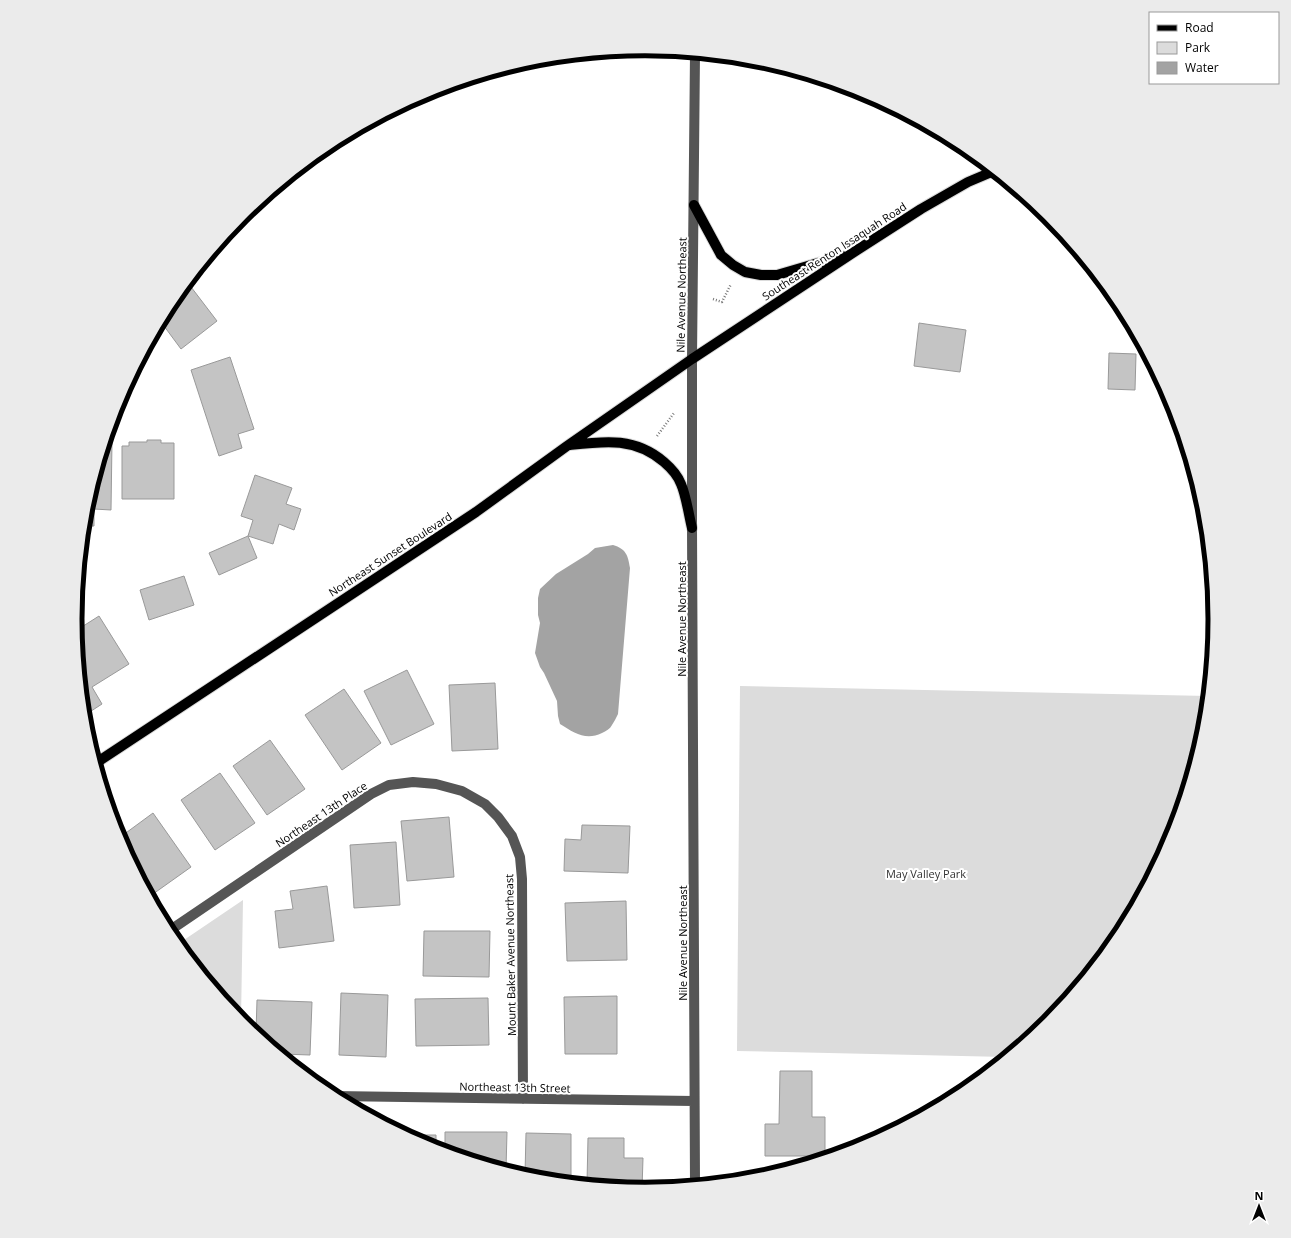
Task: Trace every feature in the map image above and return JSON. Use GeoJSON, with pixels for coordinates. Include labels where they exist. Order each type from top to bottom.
{"type":"FeatureCollection","features":[{"type":"Feature","properties":{"kind":"main road","name":"Southeast Renton Issaquah Road"},"geometry":{"type":"LineString","coordinates":[[692,359],[921,209],[968,182],[989,173]]}},
{"type":"Feature","properties":{"kind":"main road"},"geometry":{"type":"LineString","coordinates":[[694,204],[720,255],[745,272],[761,275],[777,275],[851,254]]}},
{"type":"Feature","properties":{"kind":"main road","name":"Northeast Sunset Boulevard"},"geometry":{"type":"LineString","coordinates":[[101,760],[476,512],[567,446],[692,359]]}},
{"type":"Feature","properties":{"kind":"main road"},"geometry":{"type":"LineString","coordinates":[[567,446],[602,442],[625,443],[642,447],[656,455],[670,468],[681,483],[692,528]]}},
{"type":"Feature","properties":{"kind":"street","name":"Nile Avenue Northeast"},"geometry":{"type":"LineString","coordinates":[[695,58],[692,359],[695,1180]]}},
{"type":"Feature","properties":{"kind":"street","name":"Northeast 13th Place"},"geometry":{"type":"LineString","coordinates":[[174,927],[371,794],[389,785],[413,782],[436,784],[462,791],[485,804],[498,817]]}},
{"type":"Feature","properties":{"kind":"street","name":"Mount Baker Avenue Northeast"},"geometry":{"type":"LineString","coordinates":[[498,817],[512,836],[520,857],[522,879],[522,1099]]}},
{"type":"Feature","properties":{"kind":"street","name":"Northeast 13th Street"},"geometry":{"type":"LineString","coordinates":[[347,1096],[694,1101]]}},
{"type":"Feature","properties":{"kind":"path"},"geometry":{"type":"LineString","coordinates":[[713,300],[722,302],[732,280]]}},
{"type":"Feature","properties":{"kind":"path"},"geometry":{"type":"LineString","coordinates":[[654,441],[674,412]]}},
{"type":"Feature","properties":{"kind":"green space","name":"May Valley Park"},"geometry":{"type":"Polygon","coordinates":[[[740,686],[1203,696],[1198,729],[1179,800],[1166,834],[1133,901],[1114,932],[1069,990],[1044,1017],[999,1057],[737,1051],[740,686]]]}},
{"type":"Feature","properties":{"kind":"green space"},"geometry":{"type":"Polygon","coordinates":[[[243,900],[241,1011],[222,990],[183,940],[243,900]]]}},
{"type":"Feature","properties":{"kind":"water"},"geometry":{"type":"Polygon","coordinates":[[[613,545],[621,548],[626,553],[630,568],[618,714],[608,730],[596,735],[585,736],[575,733],[560,724],[557,701],[540,667],[535,653],[540,623],[538,615],[538,598],[540,589],[556,574],[595,548],[613,545]]]}},
{"type":"Feature","properties":{"kind":"building"},"geometry":{"type":"Polygon","coordinates":[[[191,287],[217,321],[181,349],[164,327],[191,287]]]}},
{"type":"Feature","properties":{"kind":"building"},"geometry":{"type":"Polygon","coordinates":[[[919,323],[966,330],[960,372],[914,366],[919,323]]]}},
{"type":"Feature","properties":{"kind":"building"},"geometry":{"type":"Polygon","coordinates":[[[1109,353],[1136,354],[1135,390],[1108,389],[1109,353]]]}},
{"type":"Feature","properties":{"kind":"building"},"geometry":{"type":"Polygon","coordinates":[[[230,357],[254,429],[238,434],[242,448],[219,456],[191,370],[230,357]]]}},
{"type":"Feature","properties":{"kind":"building"},"geometry":{"type":"Polygon","coordinates":[[[147,440],[161,440],[161,443],[174,443],[174,499],[122,499],[122,446],[129,446],[129,442],[147,442],[147,440]]]}},
{"type":"Feature","properties":{"kind":"building"},"geometry":{"type":"Polygon","coordinates":[[[112,441],[111,510],[94,509],[94,526],[90,526],[93,509],[112,441]]]}},
{"type":"Feature","properties":{"kind":"building"},"geometry":{"type":"Polygon","coordinates":[[[255,475],[292,488],[286,504],[301,509],[294,530],[279,524],[273,544],[248,536],[253,520],[241,516],[255,475]]]}},
{"type":"Feature","properties":{"kind":"building"},"geometry":{"type":"Polygon","coordinates":[[[248,536],[257,558],[219,575],[209,553],[248,536]]]}},
{"type":"Feature","properties":{"kind":"building"},"geometry":{"type":"Polygon","coordinates":[[[184,576],[194,605],[149,620],[140,590],[184,576]]]}},
{"type":"Feature","properties":{"kind":"building"},"geometry":{"type":"Polygon","coordinates":[[[99,616],[129,664],[92,687],[102,704],[90,712],[87,692],[82,627],[99,616]]]}},
{"type":"Feature","properties":{"kind":"building"},"geometry":{"type":"Polygon","coordinates":[[[407,670],[434,724],[391,745],[364,691],[407,670]]]}},
{"type":"Feature","properties":{"kind":"building"},"geometry":{"type":"Polygon","coordinates":[[[495,683],[498,749],[452,751],[449,685],[495,683]]]}},
{"type":"Feature","properties":{"kind":"building"},"geometry":{"type":"Polygon","coordinates":[[[344,689],[381,743],[342,770],[305,715],[344,689]]]}},
{"type":"Feature","properties":{"kind":"building"},"geometry":{"type":"Polygon","coordinates":[[[270,740],[305,789],[267,815],[233,766],[270,740]]]}},
{"type":"Feature","properties":{"kind":"building"},"geometry":{"type":"Polygon","coordinates":[[[220,773],[255,823],[215,850],[181,800],[220,773]]]}},
{"type":"Feature","properties":{"kind":"building"},"geometry":{"type":"Polygon","coordinates":[[[153,813],[191,867],[154,893],[125,834],[153,813]]]}},
{"type":"Feature","properties":{"kind":"building"},"geometry":{"type":"Polygon","coordinates":[[[449,817],[454,877],[407,881],[401,821],[449,817]]]}},
{"type":"Feature","properties":{"kind":"building"},"geometry":{"type":"Polygon","coordinates":[[[582,825],[630,826],[628,873],[564,871],[565,839],[581,840],[582,825]]]}},
{"type":"Feature","properties":{"kind":"building"},"geometry":{"type":"Polygon","coordinates":[[[396,842],[400,905],[354,908],[350,845],[396,842]]]}},
{"type":"Feature","properties":{"kind":"building"},"geometry":{"type":"Polygon","coordinates":[[[327,886],[334,941],[279,948],[275,911],[293,909],[290,891],[327,886]]]}},
{"type":"Feature","properties":{"kind":"building"},"geometry":{"type":"Polygon","coordinates":[[[626,901],[627,960],[567,961],[565,903],[626,901]]]}},
{"type":"Feature","properties":{"kind":"building"},"geometry":{"type":"Polygon","coordinates":[[[424,931],[490,931],[489,977],[423,976],[424,931]]]}},
{"type":"Feature","properties":{"kind":"building"},"geometry":{"type":"Polygon","coordinates":[[[341,993],[388,995],[386,1057],[339,1055],[341,993]]]}},
{"type":"Feature","properties":{"kind":"building"},"geometry":{"type":"Polygon","coordinates":[[[617,996],[617,1054],[565,1054],[564,997],[617,996]]]}},
{"type":"Feature","properties":{"kind":"building"},"geometry":{"type":"Polygon","coordinates":[[[488,998],[489,1045],[416,1046],[415,999],[488,998]]]}},
{"type":"Feature","properties":{"kind":"building"},"geometry":{"type":"Polygon","coordinates":[[[257,1000],[312,1002],[310,1055],[289,1054],[256,1026],[257,1000]]]}},
{"type":"Feature","properties":{"kind":"building"},"geometry":{"type":"Polygon","coordinates":[[[780,1071],[812,1071],[812,1117],[825,1117],[825,1152],[813,1156],[765,1156],[765,1124],[779,1124],[780,1071]]]}},
{"type":"Feature","properties":{"kind":"building"},"geometry":{"type":"Polygon","coordinates":[[[445,1132],[507,1132],[506,1164],[465,1152],[445,1145],[445,1132]]]}},
{"type":"Feature","properties":{"kind":"building"},"geometry":{"type":"Polygon","coordinates":[[[526,1133],[571,1134],[571,1177],[525,1169],[526,1133]]]}},
{"type":"Feature","properties":{"kind":"building"},"geometry":{"type":"Polygon","coordinates":[[[421,1135],[436,1135],[436,1141],[421,1135]]]}},
{"type":"Feature","properties":{"kind":"building"},"geometry":{"type":"Polygon","coordinates":[[[588,1138],[624,1138],[624,1158],[643,1158],[642,1182],[587,1179],[588,1138]]]}}]}
